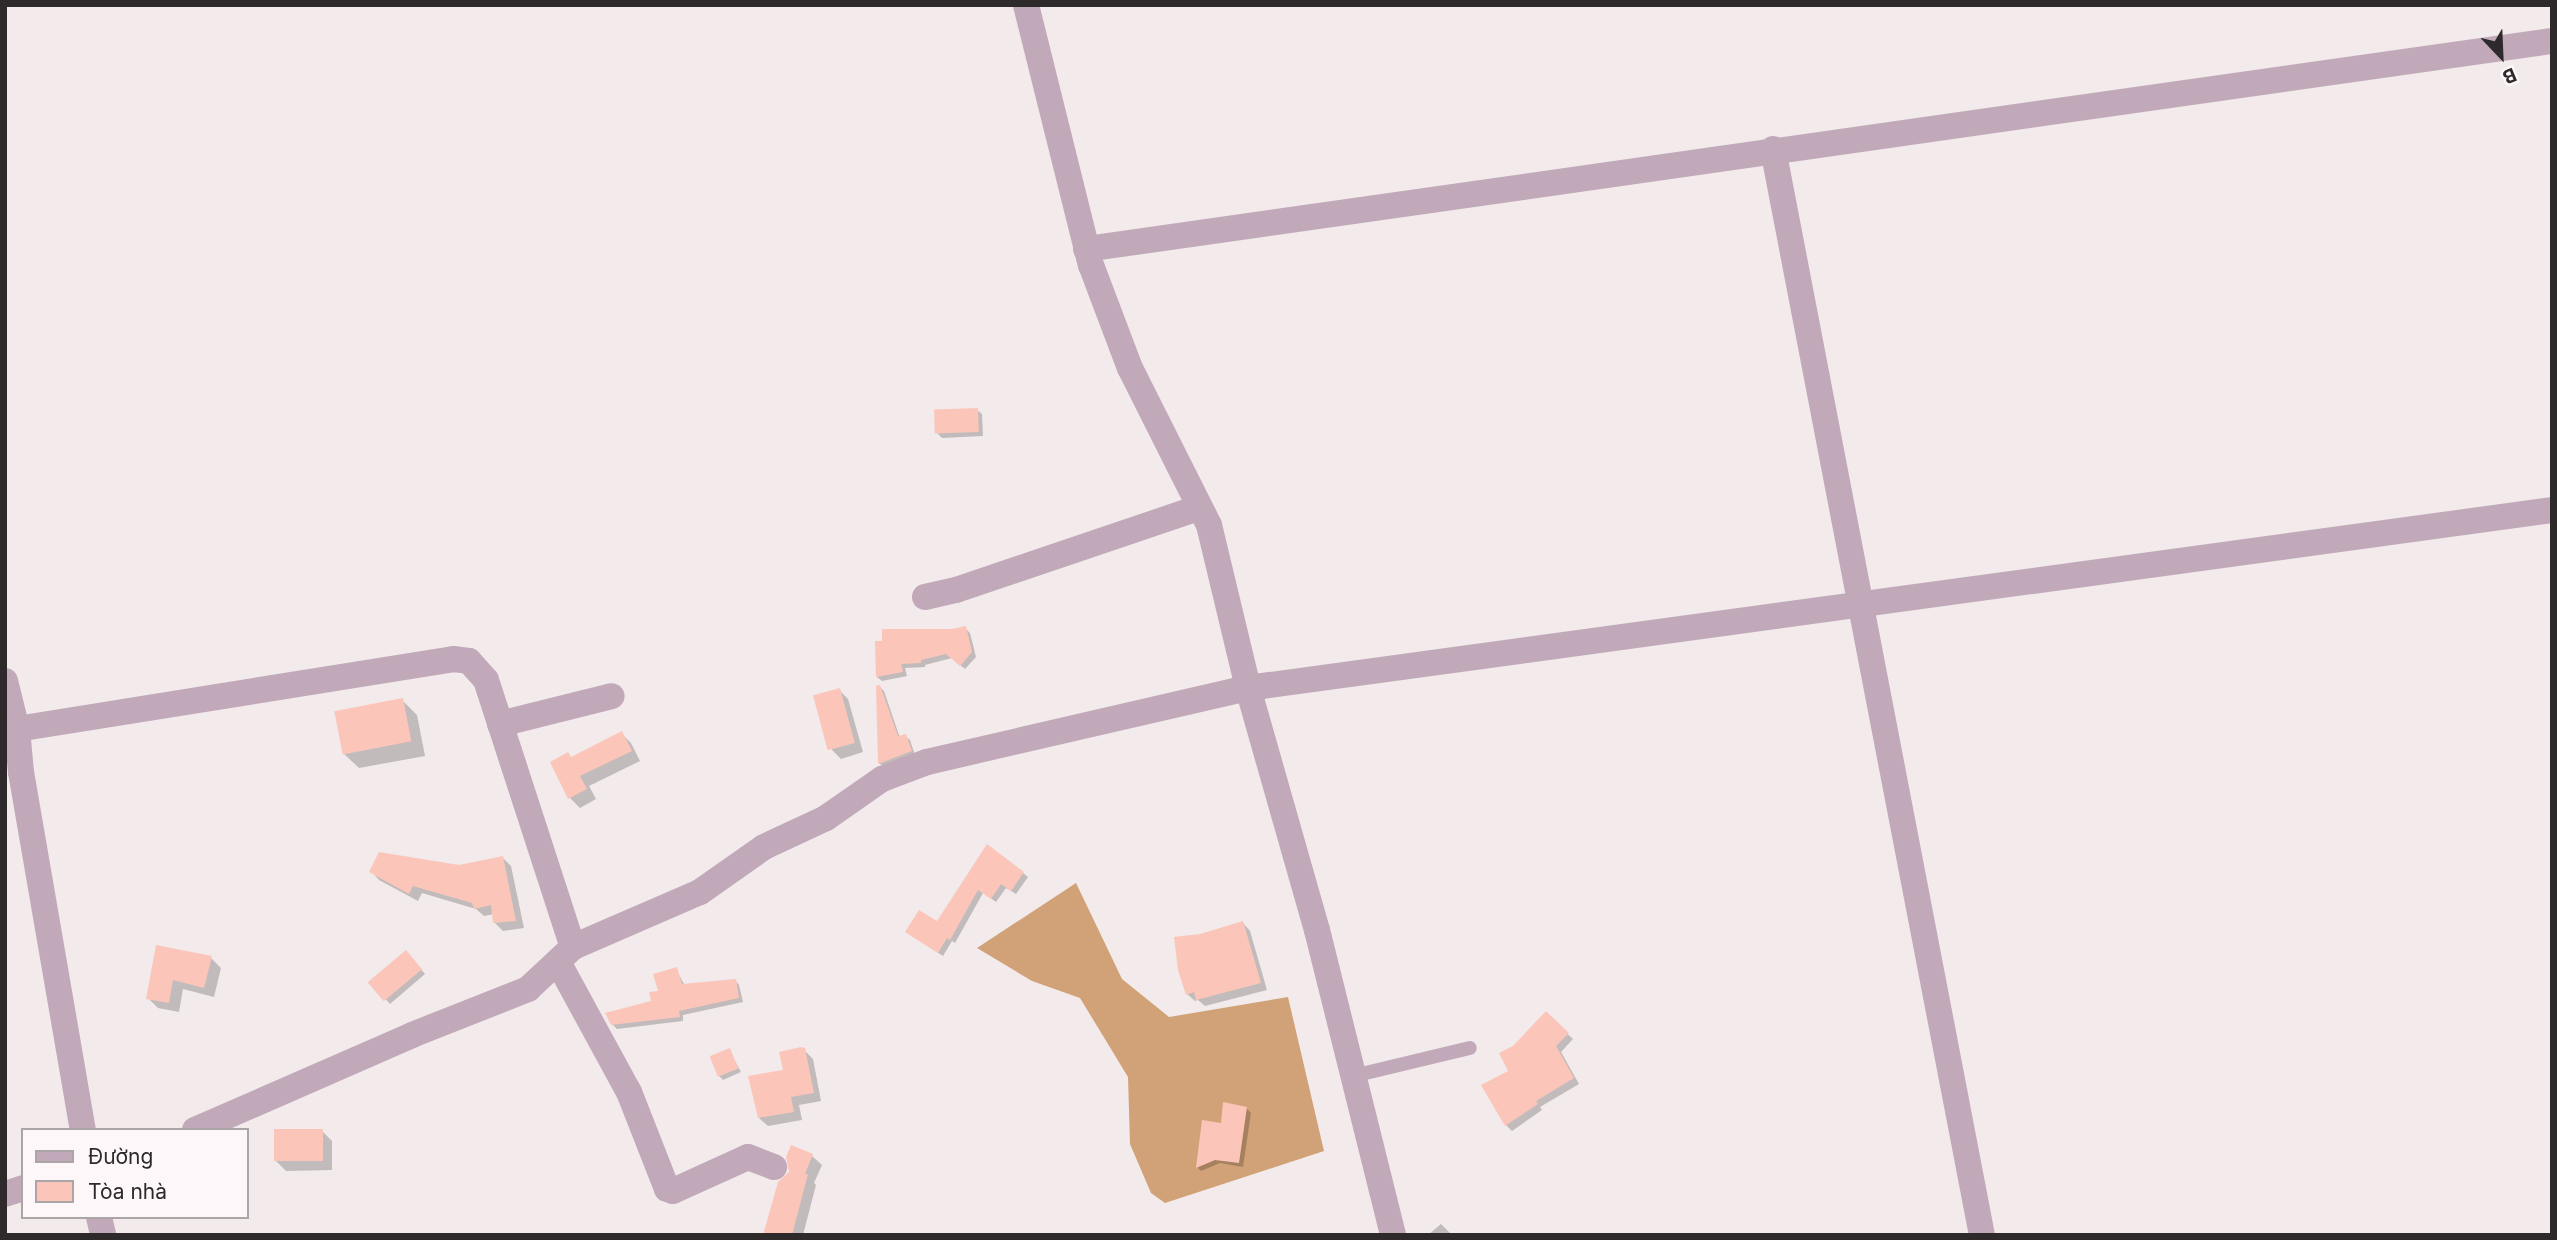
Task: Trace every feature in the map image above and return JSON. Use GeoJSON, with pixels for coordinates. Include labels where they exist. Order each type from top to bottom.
{"type":"FeatureCollection","features":[{"type":"Feature","properties":{"kind":"street"},"geometry":{"type":"LineString","coordinates":[[1026,5],[1086,249],[1130,368],[1198,508],[1209,525],[1248,688],[1317,930],[1393,1235]]}},
{"type":"Feature","properties":{"kind":"street"},"geometry":{"type":"LineString","coordinates":[[1086,249],[1773,149],[2552,41]]}},
{"type":"Feature","properties":{"kind":"street"},"geometry":{"type":"LineString","coordinates":[[1773,149],[1982,1235]]}},
{"type":"Feature","properties":{"kind":"street"},"geometry":{"type":"LineString","coordinates":[[925,597],[956,590],[1198,508]]}},
{"type":"Feature","properties":{"kind":"street"},"geometry":{"type":"LineString","coordinates":[[200,1128],[412,1035],[528,989],[566,955],[700,892],[764,847],[826,818],[882,779],[927,762],[1248,688],[2552,510]]}},
{"type":"Feature","properties":{"kind":"street"},"geometry":{"type":"LineString","coordinates":[[17,729],[453,659],[469,661],[479,669],[486,680],[566,955],[629,1092],[667,1189],[673,1191],[748,1157],[774,1167]]}},
{"type":"Feature","properties":{"kind":"street"},"geometry":{"type":"LineString","coordinates":[[5,681],[17,729],[21,772],[83,1128]]}},
{"type":"Feature","properties":{"kind":"street"},"geometry":{"type":"LineString","coordinates":[[500,724],[612,696]]}},
{"type":"Feature","properties":{"kind":"lane"},"geometry":{"type":"LineString","coordinates":[[1353,1076],[1470,1048]]}},
{"type":"Feature","properties":{"kind":"shaded area"},"geometry":{"type":"Polygon","coordinates":[[[1076,883],[1122,979],[1169,1017],[1288,997],[1324,1151],[1165,1203],[1151,1193],[1130,1144],[1128,1077],[1080,998],[1032,981],[977,948],[1076,883]]]}},
{"type":"Feature","properties":{"kind":"building"},"geometry":{"type":"Polygon","coordinates":[[[978,408],[979,432],[935,434],[934,410],[978,408]]]}},
{"type":"Feature","properties":{"kind":"building"},"geometry":{"type":"Polygon","coordinates":[[[966,626],[972,652],[960,666],[946,654],[921,660],[921,663],[901,664],[903,672],[876,677],[875,641],[882,641],[882,629],[952,629],[966,626]]]}},
{"type":"Feature","properties":{"kind":"building"},"geometry":{"type":"Polygon","coordinates":[[[880,685],[898,736],[906,734],[912,751],[878,764],[876,686],[880,685]]]}},
{"type":"Feature","properties":{"kind":"building"},"geometry":{"type":"Polygon","coordinates":[[[840,688],[855,743],[828,750],[813,695],[840,688]]]}},
{"type":"Feature","properties":{"kind":"building"},"geometry":{"type":"Polygon","coordinates":[[[403,698],[411,741],[343,755],[334,711],[403,698]]]}},
{"type":"Feature","properties":{"kind":"building"},"geometry":{"type":"Polygon","coordinates":[[[622,731],[632,751],[580,776],[587,789],[568,799],[550,762],[568,752],[571,757],[622,731]]]}},
{"type":"Feature","properties":{"kind":"building"},"geometry":{"type":"Polygon","coordinates":[[[987,844],[1024,872],[1011,891],[1001,884],[991,899],[978,890],[950,940],[947,938],[938,953],[905,932],[919,910],[937,921],[987,844]]]}},
{"type":"Feature","properties":{"kind":"building"},"geometry":{"type":"Polygon","coordinates":[[[379,852],[459,865],[503,856],[516,921],[493,923],[491,905],[474,909],[472,903],[413,886],[409,894],[369,872],[379,852]]]}},
{"type":"Feature","properties":{"kind":"building"},"geometry":{"type":"Polygon","coordinates":[[[1243,921],[1261,983],[1196,1000],[1194,992],[1186,995],[1178,970],[1174,937],[1200,934],[1243,921]]]}},
{"type":"Feature","properties":{"kind":"building"},"geometry":{"type":"Polygon","coordinates":[[[156,945],[212,956],[204,988],[173,980],[169,1003],[146,999],[156,945]]]}},
{"type":"Feature","properties":{"kind":"building"},"geometry":{"type":"Polygon","coordinates":[[[406,950],[422,969],[384,1001],[368,982],[406,950]]]}},
{"type":"Feature","properties":{"kind":"building"},"geometry":{"type":"Polygon","coordinates":[[[677,967],[682,984],[736,979],[739,998],[679,1011],[680,1017],[611,1025],[605,1013],[651,1001],[649,992],[658,991],[653,974],[677,967]]]}},
{"type":"Feature","properties":{"kind":"building"},"geometry":{"type":"Polygon","coordinates":[[[1546,1011],[1569,1033],[1556,1046],[1574,1078],[1536,1101],[1538,1104],[1505,1126],[1481,1085],[1508,1071],[1499,1053],[1513,1046],[1546,1011]]]}},
{"type":"Feature","properties":{"kind":"building"},"geometry":{"type":"Polygon","coordinates":[[[730,1048],[738,1068],[718,1077],[710,1056],[730,1048]]]}},
{"type":"Feature","properties":{"kind":"building"},"geometry":{"type":"Polygon","coordinates":[[[805,1048],[814,1093],[791,1097],[794,1112],[758,1118],[748,1076],[783,1070],[779,1052],[805,1048]]]}},
{"type":"Feature","properties":{"kind":"building"},"geometry":{"type":"Polygon","coordinates":[[[1223,1102],[1247,1107],[1239,1163],[1215,1160],[1196,1168],[1202,1120],[1221,1123],[1223,1102]]]}},
{"type":"Feature","properties":{"kind":"building"},"geometry":{"type":"Polygon","coordinates":[[[274,1129],[323,1129],[323,1161],[274,1161],[274,1129]]]}},
{"type":"Feature","properties":{"kind":"building"},"geometry":{"type":"Polygon","coordinates":[[[791,1145],[813,1154],[805,1174],[808,1174],[792,1235],[763,1235],[778,1182],[789,1172],[786,1157],[791,1145]]]}}]}
